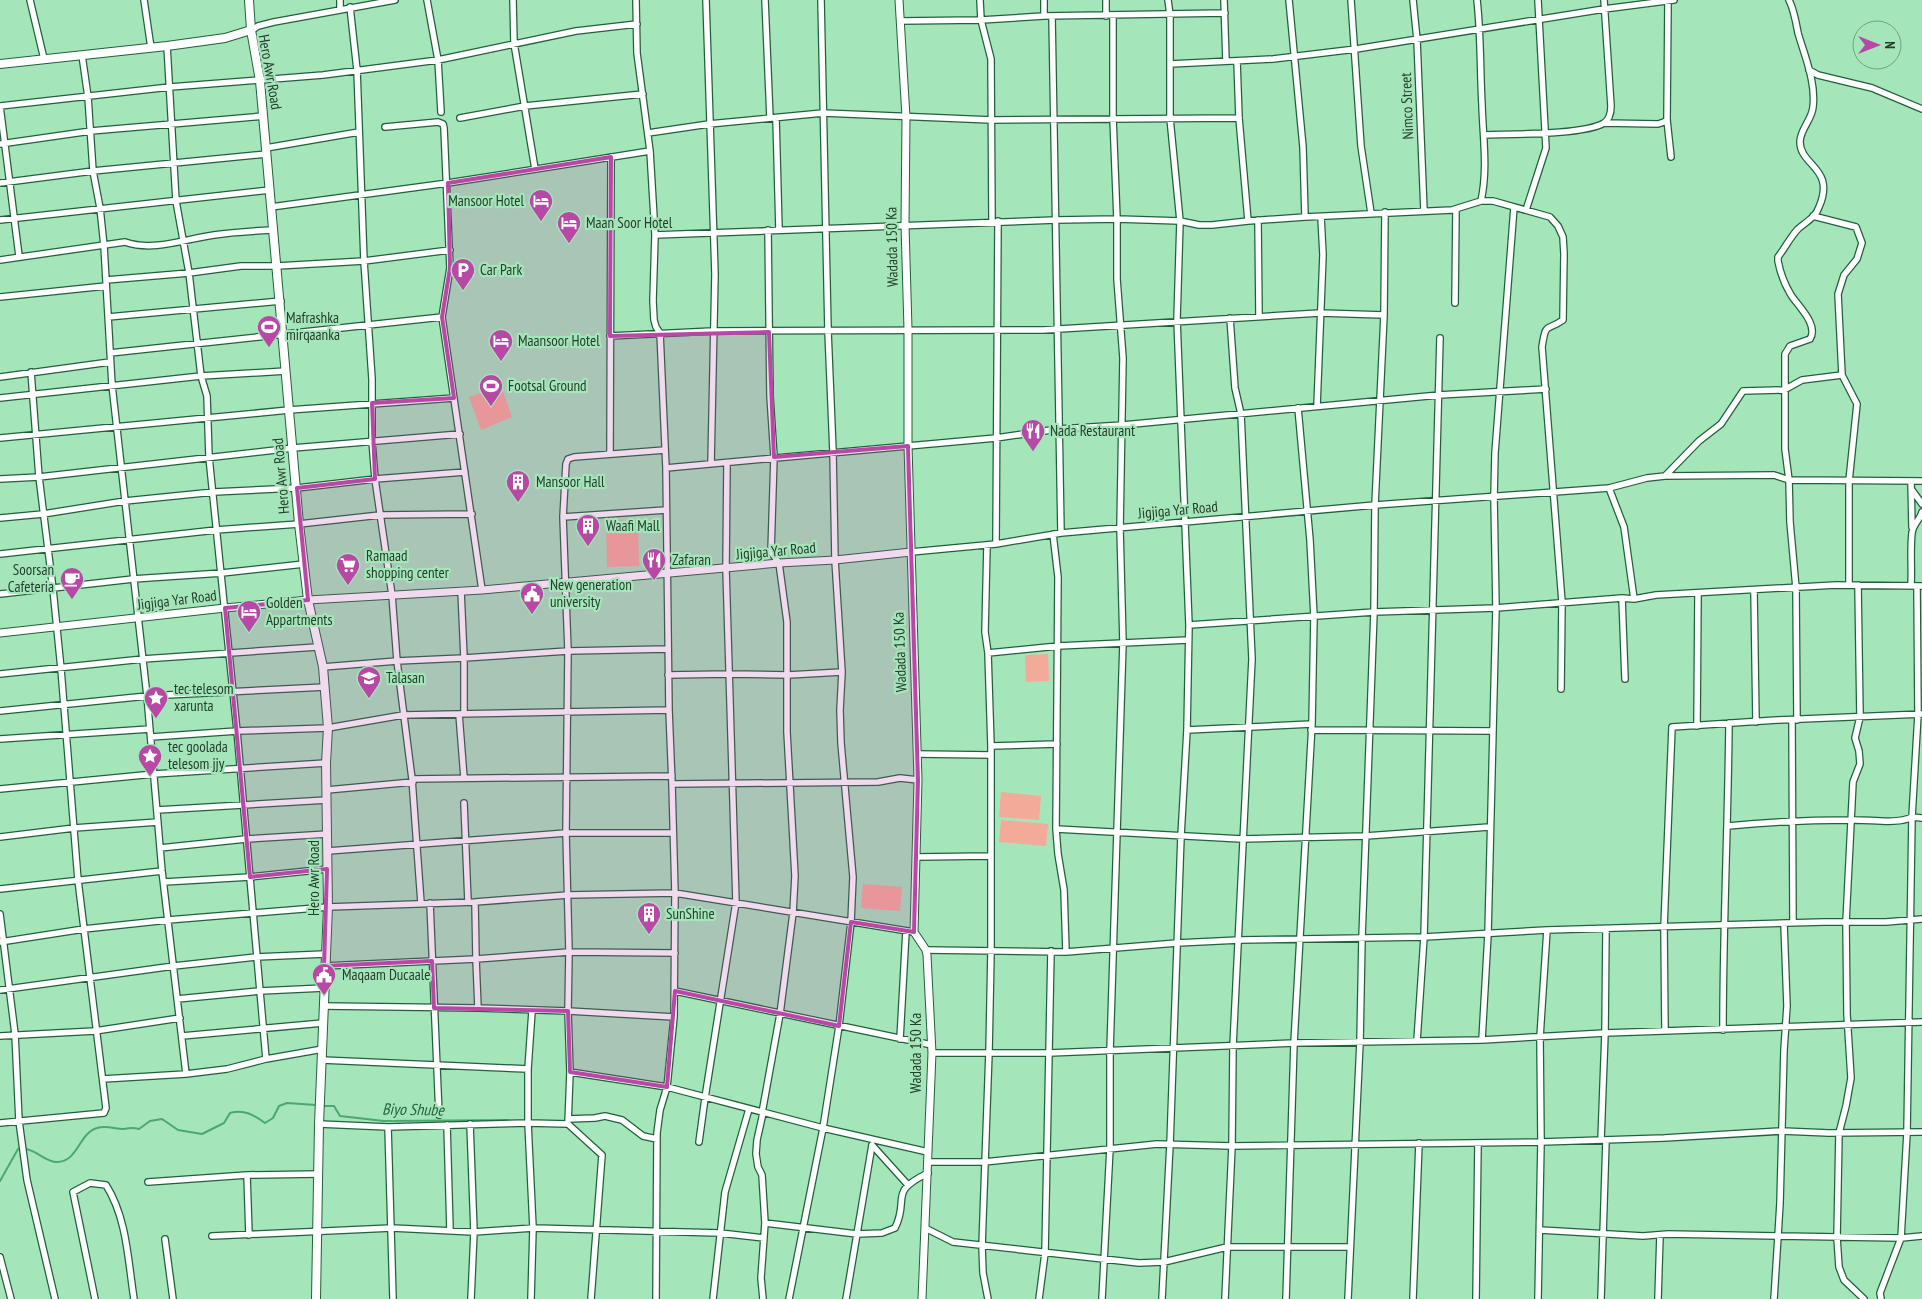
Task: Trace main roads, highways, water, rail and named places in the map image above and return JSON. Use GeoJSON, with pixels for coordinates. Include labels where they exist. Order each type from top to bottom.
{"type":"FeatureCollection","features":[{"type":"Feature","properties":{"kind":"main road"},"geometry":{"type":"LineString","coordinates":[[249,0],[251,30]]}},
{"type":"Feature","properties":{"kind":"main road","name":"Hero Awr Road"},"geometry":{"type":"LineString","coordinates":[[0,64],[167,46],[225,38],[251,30],[264,116],[299,524],[308,600],[323,668],[328,728],[326,763],[328,907],[324,966],[323,1048],[319,1124],[316,1299]]}},
{"type":"Feature","properties":{"kind":"waterway","name":"Biyo Shube"},"geometry":{"type":"LineString","coordinates":[[25,1149],[33,1151],[49,1160],[64,1161],[74,1153],[86,1135],[100,1127],[139,1129],[150,1121],[162,1119],[178,1130],[202,1134],[224,1123],[230,1113],[240,1112],[249,1114],[265,1123],[273,1118],[279,1106],[287,1103],[316,1105]]}},
{"type":"Feature","properties":{"kind":"waterway","name":"Biyo Shube"},"geometry":{"type":"LineString","coordinates":[[324,1106],[334,1106],[340,1116],[384,1121],[508,1120]]}},
{"type":"Feature","properties":{"kind":"waterway","name":"Biyo Shube"},"geometry":{"type":"LineString","coordinates":[[0,1181],[18,1149],[21,1149]]}},
{"type":"Feature","properties":{"kind":"place","name":"Mansoor Hotel"},"geometry":{"type":"Point","coordinates":[541,222]}},
{"type":"Feature","properties":{"kind":"place","name":"Maan Soor Hotel"},"geometry":{"type":"Point","coordinates":[569,244]}},
{"type":"Feature","properties":{"kind":"place","name":"Car Park"},"geometry":{"type":"Point","coordinates":[463,291]}},
{"type":"Feature","properties":{"kind":"place","name":"Mafrashka mirqaanka"},"geometry":{"type":"Point","coordinates":[269,348]}},
{"type":"Feature","properties":{"kind":"place","name":"Maansoor Hotel"},"geometry":{"type":"Point","coordinates":[501,362]}},
{"type":"Feature","properties":{"kind":"place","name":"Footsal Ground"},"geometry":{"type":"Point","coordinates":[491,407]}},
{"type":"Feature","properties":{"kind":"place","name":"Nada Restaurant"},"geometry":{"type":"Point","coordinates":[1033,452]}},
{"type":"Feature","properties":{"kind":"place","name":"Mansoor Hall"},"geometry":{"type":"Point","coordinates":[518,503]}},
{"type":"Feature","properties":{"kind":"place","name":"Waafi Mall"},"geometry":{"type":"Point","coordinates":[588,547]}},
{"type":"Feature","properties":{"kind":"place","name":"Zafaran"},"geometry":{"type":"Point","coordinates":[654,581]}},
{"type":"Feature","properties":{"kind":"place","name":"Ramaad shopping center"},"geometry":{"type":"Point","coordinates":[348,586]}},
{"type":"Feature","properties":{"kind":"place","name":"Soorsan Cafeteria"},"geometry":{"type":"Point","coordinates":[72,600]}},
{"type":"Feature","properties":{"kind":"place","name":"New generation university"},"geometry":{"type":"Point","coordinates":[532,615]}},
{"type":"Feature","properties":{"kind":"place","name":"Golden Appartments"},"geometry":{"type":"Point","coordinates":[249,633]}},
{"type":"Feature","properties":{"kind":"place","name":"Talasan"},"geometry":{"type":"Point","coordinates":[369,699]}},
{"type":"Feature","properties":{"kind":"place","name":"tec telesom xarunta"},"geometry":{"type":"Point","coordinates":[156,719]}},
{"type":"Feature","properties":{"kind":"place","name":"tec goolada telesom jjy"},"geometry":{"type":"Point","coordinates":[150,777]}},
{"type":"Feature","properties":{"kind":"place","name":"SunShine"},"geometry":{"type":"Point","coordinates":[649,935]}},
{"type":"Feature","properties":{"kind":"place","name":"Maqaam Ducaale"},"geometry":{"type":"Point","coordinates":[324,996]}}]}
